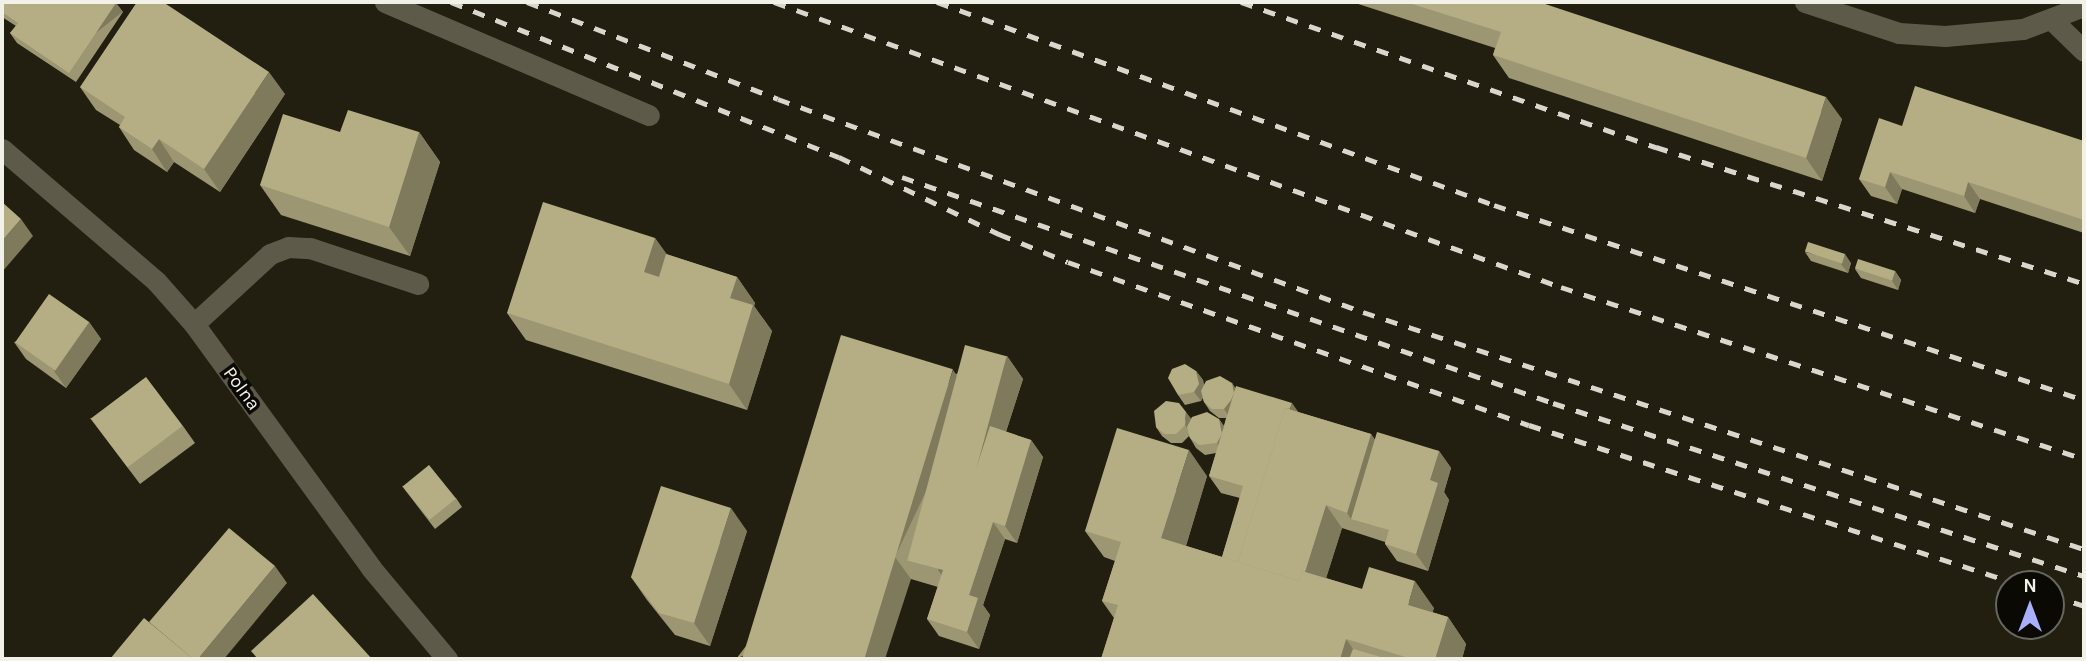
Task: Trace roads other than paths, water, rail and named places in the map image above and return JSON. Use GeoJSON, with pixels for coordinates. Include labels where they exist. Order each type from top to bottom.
{"type":"FeatureCollection","features":[{"type":"Feature","properties":{"kind":"street"},"geometry":{"type":"LineString","coordinates":[[385,2],[649,115]]}},
{"type":"Feature","properties":{"kind":"street"},"geometry":{"type":"LineString","coordinates":[[1805,2],[1899,33],[1945,36],[2053,21],[2084,6]]}},
{"type":"Feature","properties":{"kind":"street"},"geometry":{"type":"LineString","coordinates":[[2053,21],[2084,51]]}},
{"type":"Feature","properties":{"kind":"street","name":"Polna"},"geometry":{"type":"LineString","coordinates":[[2,149],[156,281],[194,324],[371,568],[447,659]]}},
{"type":"Feature","properties":{"kind":"street"},"geometry":{"type":"LineString","coordinates":[[194,324],[270,254],[288,247],[310,248],[418,284]]}},
{"type":"Feature","properties":{"kind":"railway"},"geometry":{"type":"LineString","coordinates":[[451,2],[839,157],[999,234],[1068,262],[1529,425],[1995,577]]}},
{"type":"Feature","properties":{"kind":"railway"},"geometry":{"type":"LineString","coordinates":[[527,2],[778,99],[1363,312],[2084,549]]}},
{"type":"Feature","properties":{"kind":"railway"},"geometry":{"type":"LineString","coordinates":[[774,2],[1561,287],[2084,459]]}},
{"type":"Feature","properties":{"kind":"railway"},"geometry":{"type":"LineString","coordinates":[[937,2],[1494,205],[2084,400]]}},
{"type":"Feature","properties":{"kind":"railway"},"geometry":{"type":"LineString","coordinates":[[1241,2],[1656,147],[2084,284]]}},
{"type":"Feature","properties":{"kind":"railway"},"geometry":{"type":"LineString","coordinates":[[902,177],[1553,403],[2084,576]]}},
{"type":"Feature","properties":{"kind":"railway"},"geometry":{"type":"LineString","coordinates":[[2065,600],[2084,606]]}}]}
